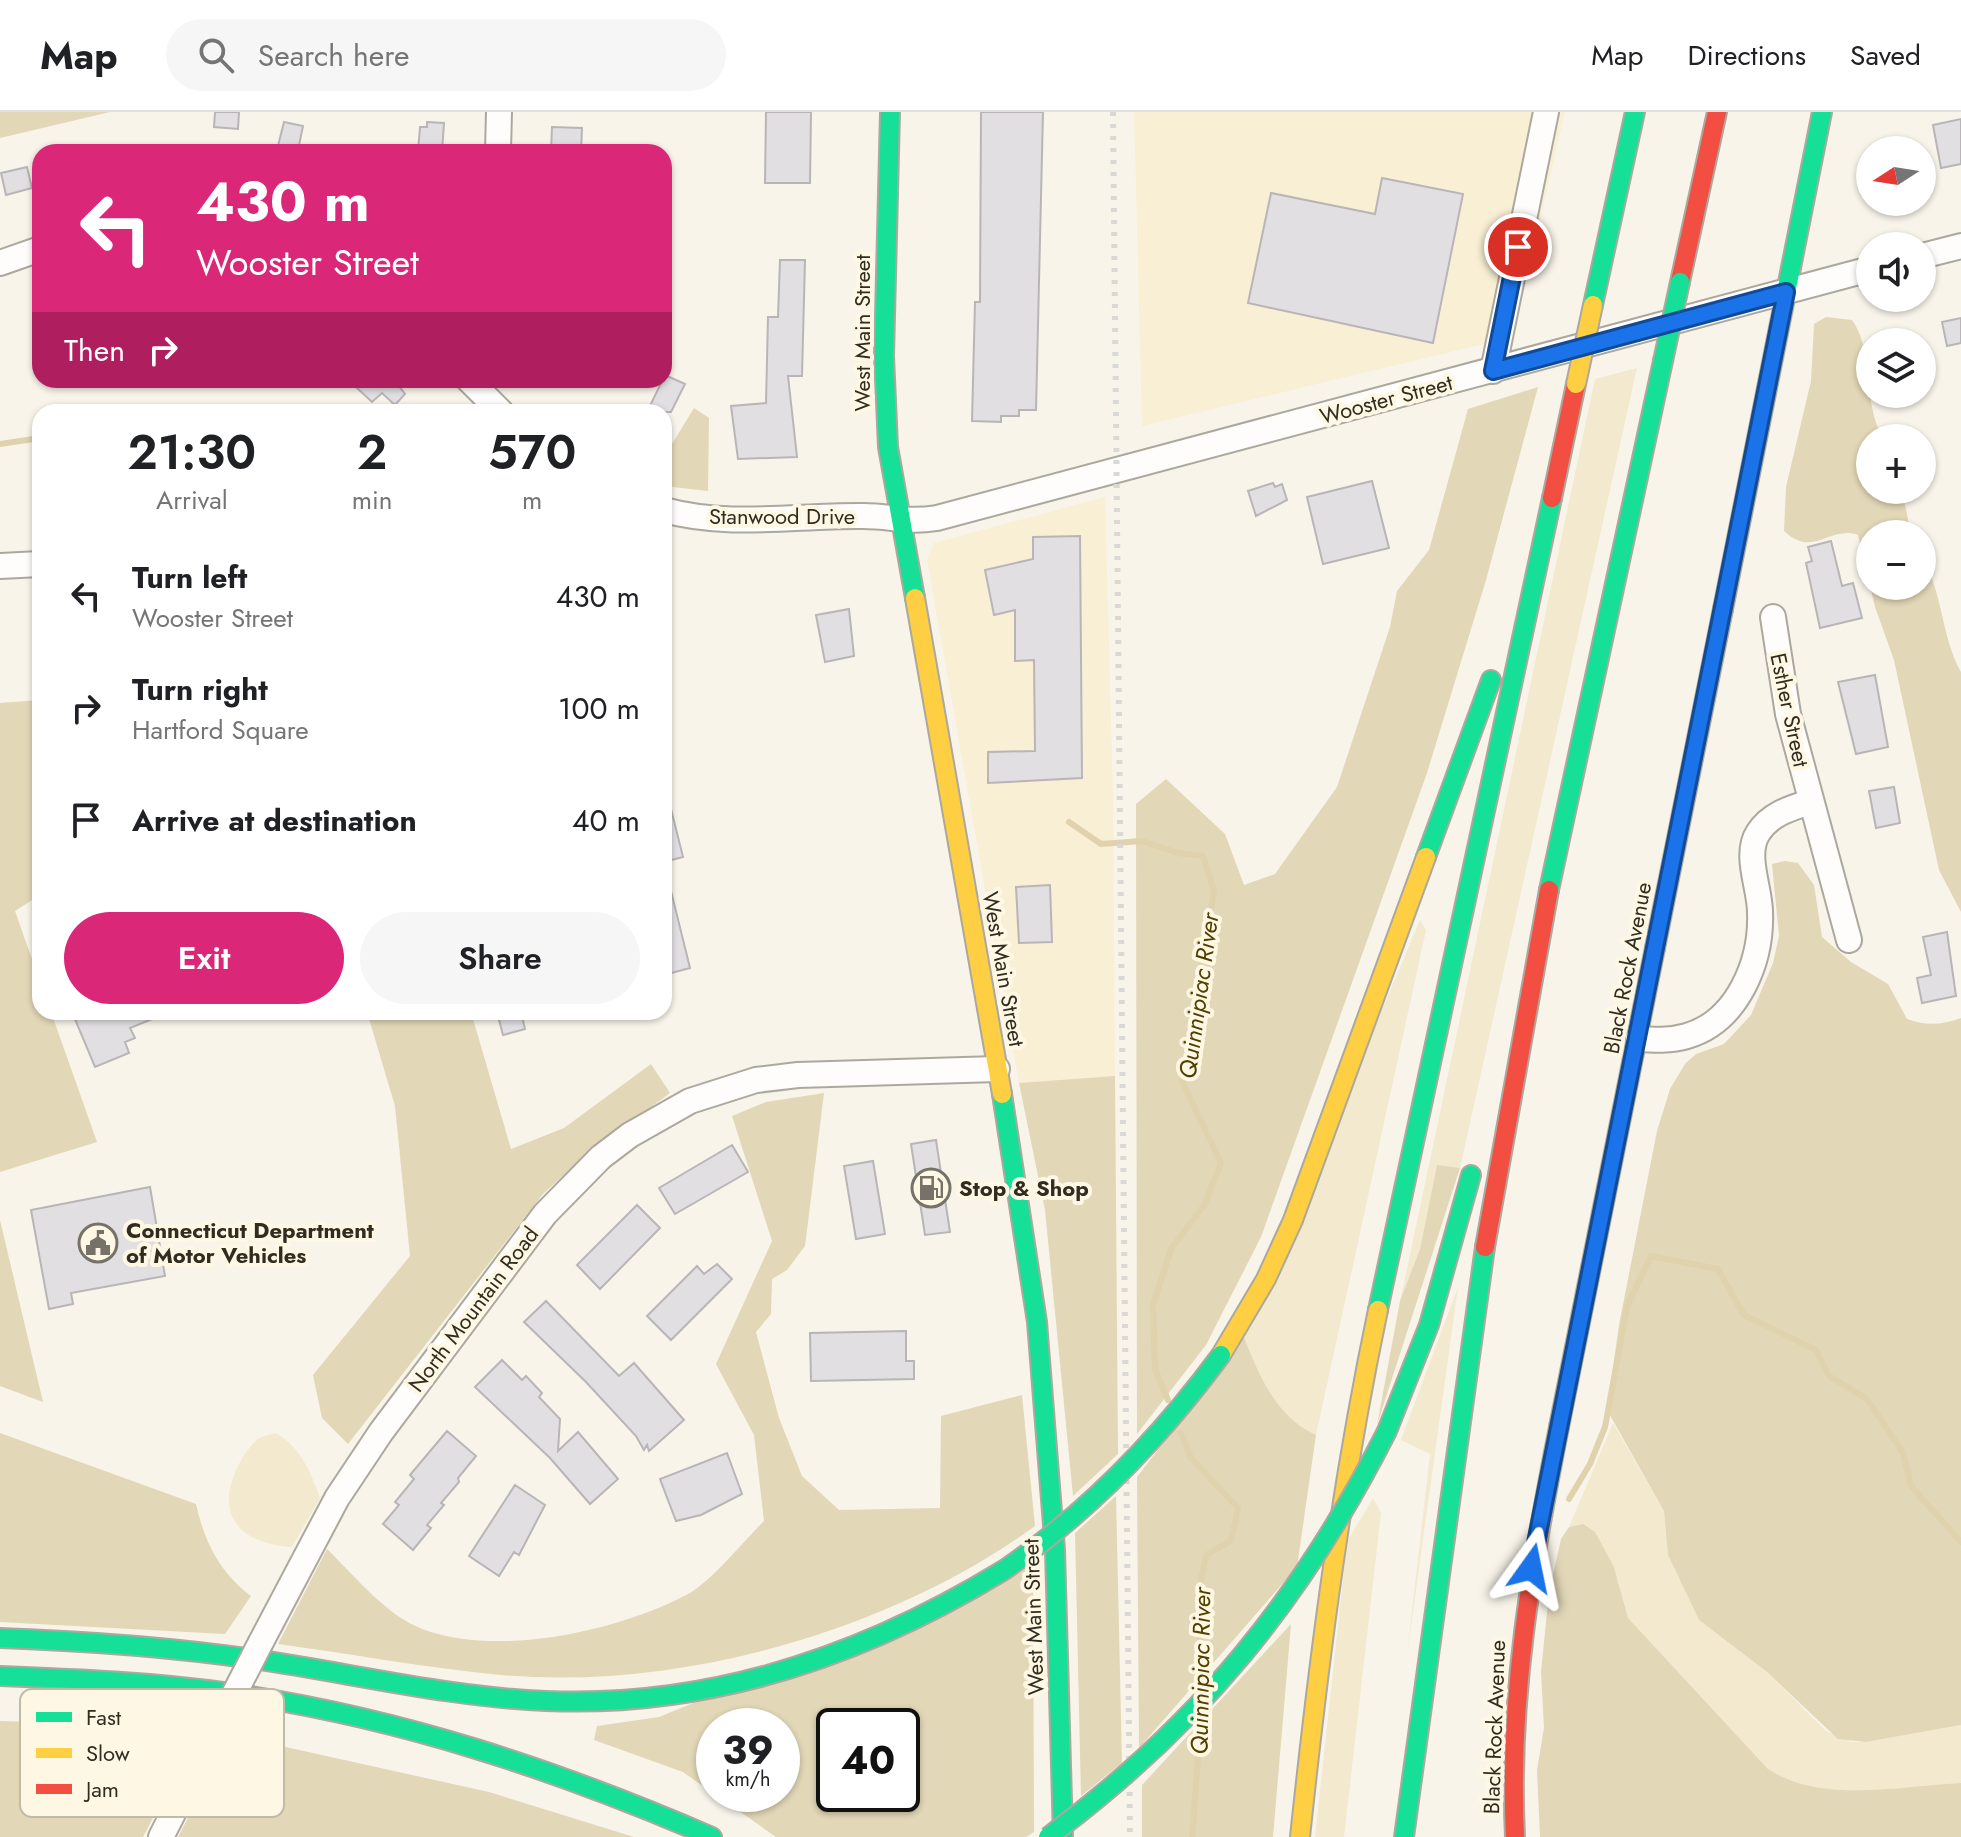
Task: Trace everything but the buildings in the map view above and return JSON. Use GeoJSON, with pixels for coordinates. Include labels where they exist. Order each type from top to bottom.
{"type":"FeatureCollection","features":[{"type":"Feature","properties":{"kind":"main road","name":"West Main Street"},"geometry":{"type":"LineString","coordinates":[[890,112],[884,377],[888,447],[997,1069],[1037,1322],[1055,1550],[1063,1837]]}},
{"type":"Feature","properties":{"kind":"main road"},"geometry":{"type":"LineString","coordinates":[[1300,1837],[1323,1617],[1357,1409],[1635,112]]}},
{"type":"Feature","properties":{"kind":"main road"},"geometry":{"type":"LineString","coordinates":[[1404,1837],[1495,1186],[1525,1018],[1596,668],[1717,112]]}},
{"type":"Feature","properties":{"kind":"main road","name":"Black Rock Avenue"},"geometry":{"type":"LineString","coordinates":[[1515,1837],[1513,1732],[1518,1651],[1528,1582],[1822,112]]}},
{"type":"Feature","properties":{"kind":"main road"},"geometry":{"type":"LineString","coordinates":[[0,1638],[181,1650],[481,1697],[549,1702],[629,1700],[717,1689],[822,1660],[920,1619],[1004,1570],[1061,1529],[1130,1467],[1182,1408],[1221,1355],[1266,1279],[1298,1207],[1494,672],[1555,480]]}},
{"type":"Feature","properties":{"kind":"main road"},"geometry":{"type":"LineString","coordinates":[[1513,983],[1559,770],[1577,712],[1596,668]]}},
{"type":"Feature","properties":{"kind":"main road"},"geometry":{"type":"LineString","coordinates":[[1048,1837],[1163,1743],[1243,1657],[1322,1550],[1387,1431],[1438,1298],[1474,1163]]}},
{"type":"Feature","properties":{"kind":"main road"},"geometry":{"type":"LineString","coordinates":[[1447,1666],[1466,1496],[1468,1378]]}},
{"type":"Feature","properties":{"kind":"main road"},"geometry":{"type":"LineString","coordinates":[[0,1676],[185,1689]]}},
{"type":"Feature","properties":{"kind":"main road"},"geometry":{"type":"LineString","coordinates":[[284,1705],[366,1719],[460,1742],[562,1774],[712,1837]]}},
{"type":"Feature","properties":{"kind":"street"},"geometry":{"type":"LineString","coordinates":[[498,144],[499,112]]}},
{"type":"Feature","properties":{"kind":"street"},"geometry":{"type":"LineString","coordinates":[[1493,371],[1546,112]]}},
{"type":"Feature","properties":{"kind":"street"},"geometry":{"type":"LineString","coordinates":[[1936,252],[1961,246]]}},
{"type":"Feature","properties":{"kind":"street"},"geometry":{"type":"LineString","coordinates":[[0,263],[32,252]]}},
{"type":"Feature","properties":{"kind":"street","name":"Wooster Street"},"geometry":{"type":"LineString","coordinates":[[900,522],[937,518],[1856,273]]}},
{"type":"Feature","properties":{"kind":"street"},"geometry":{"type":"LineString","coordinates":[[477,388],[493,404]]}},
{"type":"Feature","properties":{"kind":"street","name":"Stanwood Drive"},"geometry":{"type":"LineString","coordinates":[[672,511],[720,519],[865,515],[900,522]]}},
{"type":"Feature","properties":{"kind":"street"},"geometry":{"type":"LineString","coordinates":[[0,566],[32,564]]}},
{"type":"Feature","properties":{"kind":"street","name":"Esther Street"},"geometry":{"type":"LineString","coordinates":[[1773,617],[1788,714],[1849,940]]}},
{"type":"Feature","properties":{"kind":"street"},"geometry":{"type":"LineString","coordinates":[[1638,1039],[1669,1040],[1688,1036],[1708,1027],[1737,997],[1751,970],[1759,940],[1760,911],[1753,851],[1757,835],[1770,819],[1810,802]]}},
{"type":"Feature","properties":{"kind":"street","name":"North Mountain Road"},"geometry":{"type":"LineString","coordinates":[[237,1689],[337,1498],[381,1432],[545,1214],[601,1157],[649,1123],[690,1101],[756,1080],[798,1075],[997,1069]]}},
{"type":"Feature","properties":{"kind":"street","name":"North Mountain Road"},"geometry":{"type":"LineString","coordinates":[[161,1837],[171,1817]]}},
{"type":"Feature","properties":{"kind":"shaded area"},"geometry":{"type":"Polygon","coordinates":[[[0,112],[110,112],[0,138],[0,112]]]}},
{"type":"Feature","properties":{"kind":"shaded area"},"geometry":{"type":"Polygon","coordinates":[[[1134,112],[1565,112],[1513,337],[1142,426],[1134,112]]]}},
{"type":"Feature","properties":{"kind":"shaded area"},"geometry":{"type":"Polygon","coordinates":[[[1826,317],[1852,320],[1856,328],[1856,408],[1873,408],[1877,424],[1856,424],[1856,504],[1905,504],[1908,520],[1856,520],[1856,535],[1838,534],[1804,542],[1784,531],[1786,487],[1811,381],[1814,324],[1826,317]]]}},
{"type":"Feature","properties":{"kind":"shaded area"},"geometry":{"type":"Polygon","coordinates":[[[1637,368],[1460,1168],[1437,1166],[1420,1249],[1400,1302],[1595,379],[1637,368]]]}},
{"type":"Feature","properties":{"kind":"shaded area"},"geometry":{"type":"Polygon","coordinates":[[[1538,387],[1486,580],[1427,773],[1261,1237],[1206,1345],[1137,1434],[1136,804],[1166,779],[1225,834],[1244,885],[1275,874],[1337,787],[1390,627],[1397,591],[1429,550],[1468,409],[1538,387]]]}},
{"type":"Feature","properties":{"kind":"shaded area"},"geometry":{"type":"Polygon","coordinates":[[[694,408],[709,418],[708,491],[672,487],[672,444],[694,408]]]}},
{"type":"Feature","properties":{"kind":"shaded area"},"geometry":{"type":"Polygon","coordinates":[[[1105,497],[1113,794],[1115,1076],[1019,1083],[927,560],[934,543],[1105,497]]]}},
{"type":"Feature","properties":{"kind":"shaded area"},"geometry":{"type":"Polygon","coordinates":[[[1936,593],[1949,644],[1961,672],[1961,912],[1939,870],[1894,660],[1873,600],[1936,600],[1936,593]]]}},
{"type":"Feature","properties":{"kind":"shaded area"},"geometry":{"type":"Polygon","coordinates":[[[32,701],[32,900],[15,911],[32,959],[32,1020],[54,1020],[97,1142],[0,1172],[0,703],[32,701]]]}},
{"type":"Feature","properties":{"kind":"shaded area"},"geometry":{"type":"Polygon","coordinates":[[[1785,861],[1798,863],[1814,885],[1822,937],[1851,962],[1888,984],[1907,1019],[1934,1024],[1961,1018],[1961,1725],[1866,1742],[1838,1739],[1767,1672],[1699,1620],[1668,1555],[1664,1511],[1607,1410],[1619,1325],[1657,1131],[1670,1089],[1685,1064],[1696,1054],[1724,1044],[1751,1015],[1773,963],[1779,936],[1772,864],[1785,861]]]}},
{"type":"Feature","properties":{"kind":"shaded area"},"geometry":{"type":"Polygon","coordinates":[[[1420,920],[1426,930],[1316,1435],[1290,1417],[1271,1394],[1244,1337],[1420,920]]]}},
{"type":"Feature","properties":{"kind":"shaded area"},"geometry":{"type":"Polygon","coordinates":[[[369,1020],[473,1020],[511,1149],[564,1128],[651,1064],[670,1093],[582,1158],[543,1194],[348,1444],[322,1418],[313,1375],[410,1256],[395,1106],[369,1020]]]}},
{"type":"Feature","properties":{"kind":"shaded area"},"geometry":{"type":"Polygon","coordinates":[[[1115,1076],[1118,1454],[1073,1496],[1045,1210],[1019,1083],[1115,1076]]]}},
{"type":"Feature","properties":{"kind":"shaded area"},"geometry":{"type":"Polygon","coordinates":[[[824,1093],[805,1246],[787,1270],[772,1279],[771,1314],[756,1332],[779,1418],[802,1476],[839,1510],[940,1508],[941,1416],[1022,1395],[1035,1526],[978,1563],[916,1596],[850,1624],[781,1646],[710,1663],[639,1673],[569,1677],[501,1675],[278,1644],[327,1549],[372,1595],[411,1624],[456,1638],[489,1641],[560,1636],[629,1619],[690,1593],[718,1570],[764,1521],[754,1435],[716,1364],[772,1241],[732,1116],[766,1102],[824,1093]]]}},
{"type":"Feature","properties":{"kind":"shaded area"},"geometry":{"type":"Polygon","coordinates":[[[1437,1165],[1460,1168],[1377,1425],[1400,1301],[1420,1249],[1437,1165]]]}},
{"type":"Feature","properties":{"kind":"shaded area"},"geometry":{"type":"Polygon","coordinates":[[[0,1220],[43,1402],[0,1386],[0,1220]]]}},
{"type":"Feature","properties":{"kind":"shaded area"},"geometry":{"type":"Polygon","coordinates":[[[1458,1287],[1407,1655],[1430,1454],[1401,1440],[1458,1287]]]}},
{"type":"Feature","properties":{"kind":"shaded area"},"geometry":{"type":"Polygon","coordinates":[[[1244,1337],[1271,1394],[1290,1417],[1316,1435],[1297,1567],[1139,1748],[1137,1477],[1244,1337]]]}},
{"type":"Feature","properties":{"kind":"shaded area"},"geometry":{"type":"Polygon","coordinates":[[[1613,1423],[1664,1511],[1668,1555],[1699,1620],[1767,1672],[1826,1731],[1852,1742],[1961,1725],[1961,1783],[1836,1790],[1789,1780],[1768,1769],[1628,1618],[1614,1567],[1583,1524],[1569,1527],[1613,1423]]]}},
{"type":"Feature","properties":{"kind":"shaded area"},"geometry":{"type":"Polygon","coordinates":[[[0,1433],[196,1504],[204,1531],[222,1567],[251,1596],[225,1634],[0,1622],[0,1433]]]}},
{"type":"Feature","properties":{"kind":"shaded area"},"geometry":{"type":"Polygon","coordinates":[[[276,1433],[292,1445],[304,1461],[320,1498],[292,1547],[269,1543],[247,1534],[236,1523],[229,1503],[233,1479],[244,1456],[258,1439],[276,1433]]]}},
{"type":"Feature","properties":{"kind":"shaded area"},"geometry":{"type":"Polygon","coordinates":[[[1116,1496],[1122,1763],[1081,1796],[1075,1533],[1116,1496]]]}},
{"type":"Feature","properties":{"kind":"shaded area"},"geometry":{"type":"Polygon","coordinates":[[[1373,1498],[1381,1513],[1344,1837],[1315,1837],[1347,1542],[1373,1498]]]}},
{"type":"Feature","properties":{"kind":"shaded area"},"geometry":{"type":"Polygon","coordinates":[[[1583,1524],[1595,1532],[1614,1567],[1628,1618],[1768,1769],[1789,1780],[1836,1790],[1961,1783],[1961,1837],[1540,1837],[1537,1770],[1544,1728],[1541,1672],[1549,1593],[1561,1539],[1569,1527],[1583,1524]]]}},
{"type":"Feature","properties":{"kind":"shaded area"},"geometry":{"type":"Polygon","coordinates":[[[1033,1564],[1034,1832],[1026,1837],[776,1837],[741,1812],[800,1812],[800,1708],[696,1708],[696,1781],[683,1772],[594,1740],[597,1726],[659,1717],[1033,1564]]]}},
{"type":"Feature","properties":{"kind":"shaded area"},"geometry":{"type":"Polygon","coordinates":[[[1291,1624],[1273,1837],[1142,1837],[1142,1785],[1291,1624]]]}},
{"type":"Feature","properties":{"kind":"shaded area"},"geometry":{"type":"Polygon","coordinates":[[[0,1721],[20,1722],[20,1817],[153,1817],[143,1837],[0,1837],[0,1721]]]}},
{"type":"Feature","properties":{"kind":"shaded area"},"geometry":{"type":"Polygon","coordinates":[[[284,1747],[489,1792],[634,1837],[178,1837],[188,1817],[284,1817],[284,1747]]]}},
{"type":"Feature","properties":{"kind":"waterway","name":"Quinnipiac River"},"geometry":{"type":"LineString","coordinates":[[0,444],[32,439]]}},
{"type":"Feature","properties":{"kind":"waterway","name":"Quinnipiac River"},"geometry":{"type":"LineString","coordinates":[[1069,822],[1101,844],[1142,841],[1178,853],[1203,856],[1214,891],[1182,1081],[1221,1163],[1205,1204],[1171,1249],[1153,1305],[1155,1369],[1168,1400]]}},
{"type":"Feature","properties":{"kind":"waterway"},"geometry":{"type":"LineString","coordinates":[[1569,1499],[1590,1464],[1605,1427],[1627,1307],[1651,1256],[1718,1269],[1744,1315],[1816,1350],[1829,1376],[1867,1399],[1903,1453],[1911,1486],[1961,1542]]}},
{"type":"Feature","properties":{"kind":"waterway","name":"Quinnipiac River"},"geometry":{"type":"LineString","coordinates":[[1181,1433],[1191,1458],[1238,1508],[1231,1541],[1206,1555],[1200,1585],[1200,1681]]}},
{"type":"Feature","properties":{"kind":"waterway","name":"Quinnipiac River"},"geometry":{"type":"LineString","coordinates":[[1192,1837],[1200,1732]]}},
{"type":"Feature","properties":{"kind":"railway"},"geometry":{"type":"LineString","coordinates":[[1113,112],[1130,1837]]}},
{"type":"Feature","properties":{"kind":"traffic: fast"},"geometry":{"type":"LineString","coordinates":[[890,112],[884,356],[888,447],[915,598]]}},
{"type":"Feature","properties":{"kind":"traffic: fast"},"geometry":{"type":"LineString","coordinates":[[1593,305],[1635,112]]}},
{"type":"Feature","properties":{"kind":"traffic: fast"},"geometry":{"type":"LineString","coordinates":[[1723,609],[1822,112]]}},
{"type":"Feature","properties":{"kind":"traffic: fast"},"geometry":{"type":"LineString","coordinates":[[1663,361],[1680,282]]}},
{"type":"Feature","properties":{"kind":"traffic: fast"},"geometry":{"type":"LineString","coordinates":[[1549,890],[1663,361]]}},
{"type":"Feature","properties":{"kind":"traffic: fast"},"geometry":{"type":"LineString","coordinates":[[1378,1310],[1552,498]]}},
{"type":"Feature","properties":{"kind":"traffic: fast"},"geometry":{"type":"LineString","coordinates":[[1426,857],[1491,680]]}},
{"type":"Feature","properties":{"kind":"traffic: fast"},"geometry":{"type":"LineString","coordinates":[[1559,1427],[1655,948]]}},
{"type":"Feature","properties":{"kind":"traffic: fast"},"geometry":{"type":"LineString","coordinates":[[1002,1094],[1037,1322],[1055,1550],[1063,1837]]}},
{"type":"Feature","properties":{"kind":"traffic: fast"},"geometry":{"type":"LineString","coordinates":[[1387,1431],[1429,1325],[1471,1175]]}},
{"type":"Feature","properties":{"kind":"traffic: fast"},"geometry":{"type":"LineString","coordinates":[[1404,1837],[1485,1247]]}},
{"type":"Feature","properties":{"kind":"traffic: fast"},"geometry":{"type":"LineString","coordinates":[[1004,1570],[1065,1523],[1122,1472],[1173,1416],[1221,1355]]}},
{"type":"Feature","properties":{"kind":"traffic: fast"},"geometry":{"type":"LineString","coordinates":[[1048,1837],[1153,1750],[1242,1655],[1319,1550],[1387,1431]]}},
{"type":"Feature","properties":{"kind":"traffic: fast"},"geometry":{"type":"LineString","coordinates":[[0,1638],[127,1645],[221,1655],[509,1699],[607,1701],[727,1685],[785,1670],[842,1651],[897,1627],[1004,1570]]}},
{"type":"Feature","properties":{"kind":"traffic: fast"},"geometry":{"type":"LineString","coordinates":[[0,1676],[201,1689]]}},
{"type":"Feature","properties":{"kind":"traffic: fast"},"geometry":{"type":"LineString","coordinates":[[284,1702],[415,1731],[476,1749],[536,1768],[712,1837]]}},
{"type":"Feature","properties":{"kind":"traffic: slow"},"geometry":{"type":"LineString","coordinates":[[1576,384],[1593,305]]}},
{"type":"Feature","properties":{"kind":"traffic: slow"},"geometry":{"type":"LineString","coordinates":[[915,598],[1002,1094]]}},
{"type":"Feature","properties":{"kind":"traffic: slow"},"geometry":{"type":"LineString","coordinates":[[1655,948],[1723,609]]}},
{"type":"Feature","properties":{"kind":"traffic: slow"},"geometry":{"type":"LineString","coordinates":[[1221,1355],[1266,1279],[1293,1220],[1426,857]]}},
{"type":"Feature","properties":{"kind":"traffic: slow"},"geometry":{"type":"LineString","coordinates":[[1300,1837],[1332,1572],[1378,1310]]}},
{"type":"Feature","properties":{"kind":"traffic: jam"},"geometry":{"type":"LineString","coordinates":[[1680,282],[1717,112]]}},
{"type":"Feature","properties":{"kind":"traffic: jam"},"geometry":{"type":"LineString","coordinates":[[1552,498],[1576,384]]}},
{"type":"Feature","properties":{"kind":"traffic: jam"},"geometry":{"type":"LineString","coordinates":[[1485,1247],[1549,890]]}},
{"type":"Feature","properties":{"kind":"traffic: jam"},"geometry":{"type":"LineString","coordinates":[[1515,1837],[1515,1733],[1524,1630],[1559,1427]]}},
{"type":"Feature","properties":{"kind":"place","name":"Stop & Shop"},"geometry":{"type":"Point","coordinates":[931,1188]}},
{"type":"Feature","properties":{"kind":"place","name":"Connecticut Department of Motor Vehicles"},"geometry":{"type":"Point","coordinates":[98,1243]}},
{"type":"Feature","properties":{"kind":"route"},"geometry":{"type":"LineString","coordinates":[[1518,247],[1493,371],[1786,292],[1531,1568]]}}]}
